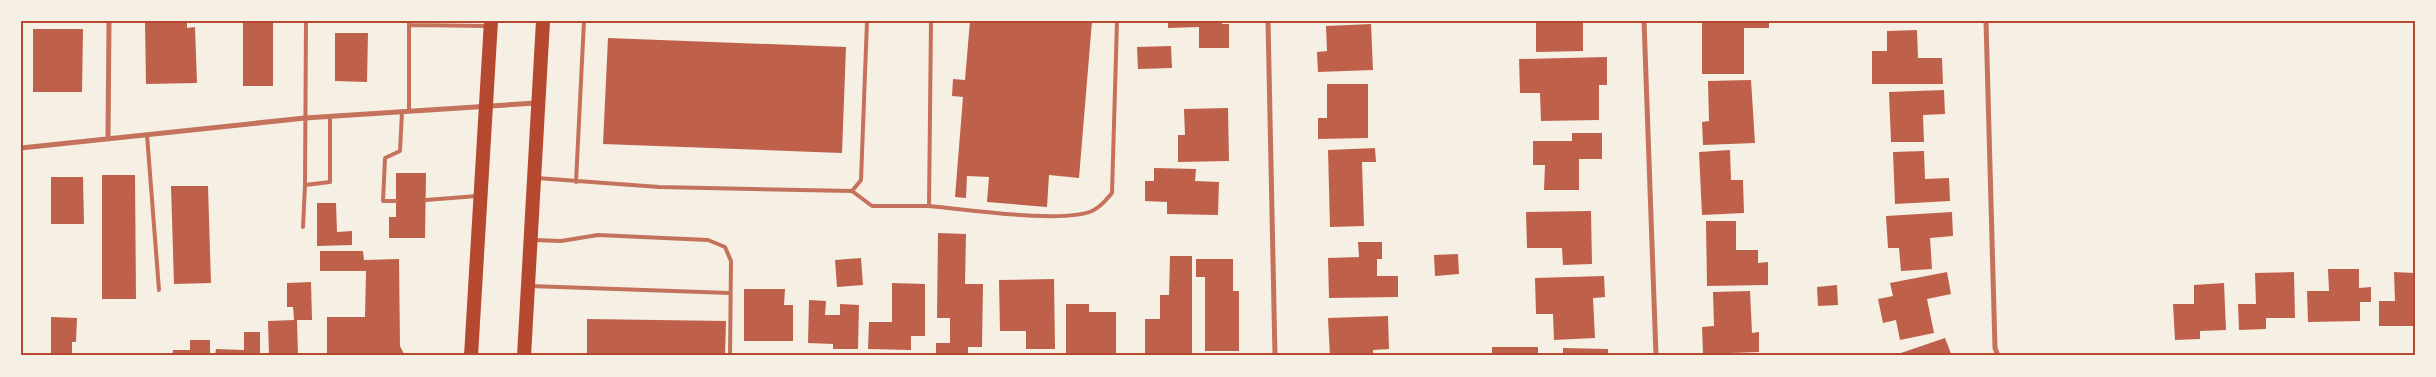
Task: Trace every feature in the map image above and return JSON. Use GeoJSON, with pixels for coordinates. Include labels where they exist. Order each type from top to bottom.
{"type":"FeatureCollection","features":[{"type":"Feature","properties":{"kind":"highway"},"geometry":{"type":"LineString","coordinates":[[524,356],[543,21]]}},
{"type":"Feature","properties":{"kind":"highway"},"geometry":{"type":"LineString","coordinates":[[471,356],[491,24]]}},
{"type":"Feature","properties":{"kind":"street"},"geometry":{"type":"LineString","coordinates":[[108,138],[109,21]]}},
{"type":"Feature","properties":{"kind":"street"},"geometry":{"type":"LineString","coordinates":[[1268,21],[1274,356]]}},
{"type":"Feature","properties":{"kind":"street"},"geometry":{"type":"LineString","coordinates":[[1644,21],[1656,356]]}},
{"type":"Feature","properties":{"kind":"street"},"geometry":{"type":"LineString","coordinates":[[1986,21],[1995,348],[1998,356]]}},
{"type":"Feature","properties":{"kind":"street"},"geometry":{"type":"LineString","coordinates":[[21,148],[305,118],[538,103]]}},
{"type":"Feature","properties":{"kind":"lane"},"geometry":{"type":"LineString","coordinates":[[303,227],[306,21]]}},
{"type":"Feature","properties":{"kind":"lane"},"geometry":{"type":"LineString","coordinates":[[576,182],[584,21]]}},
{"type":"Feature","properties":{"kind":"lane"},"geometry":{"type":"LineString","coordinates":[[852,191],[861,180],[867,21]]}},
{"type":"Feature","properties":{"kind":"lane"},"geometry":{"type":"LineString","coordinates":[[929,206],[931,21]]}},
{"type":"Feature","properties":{"kind":"lane"},"geometry":{"type":"LineString","coordinates":[[535,177],[576,182],[659,187],[852,191],[872,206],[929,206],[1054,216],[1091,211],[1101,205],[1112,193],[1117,21]]}},
{"type":"Feature","properties":{"kind":"lane"},"geometry":{"type":"LineString","coordinates":[[409,112],[409,23],[491,24]]}},
{"type":"Feature","properties":{"kind":"lane"},"geometry":{"type":"LineString","coordinates":[[396,201],[383,201],[385,158],[400,151],[402,112]]}},
{"type":"Feature","properties":{"kind":"lane"},"geometry":{"type":"LineString","coordinates":[[305,185],[330,182],[330,117]]}},
{"type":"Feature","properties":{"kind":"lane"},"geometry":{"type":"LineString","coordinates":[[146,134],[159,290]]}},
{"type":"Feature","properties":{"kind":"lane"},"geometry":{"type":"LineString","coordinates":[[426,200],[481,196]]}},
{"type":"Feature","properties":{"kind":"lane"},"geometry":{"type":"LineString","coordinates":[[531,239],[561,242],[598,235],[708,240],[725,246],[731,261],[730,356]]}},
{"type":"Feature","properties":{"kind":"lane"},"geometry":{"type":"LineString","coordinates":[[528,286],[730,293]]}},
{"type":"Feature","properties":{"kind":"building"},"geometry":{"type":"Polygon","coordinates":[[[145,21],[187,21],[187,28],[195,27],[197,83],[146,84],[145,21]]]}},
{"type":"Feature","properties":{"kind":"building"},"geometry":{"type":"Polygon","coordinates":[[[243,21],[273,21],[273,86],[243,86],[243,21]]]}},
{"type":"Feature","properties":{"kind":"building"},"geometry":{"type":"Polygon","coordinates":[[[970,21],[1092,21],[1079,178],[1049,175],[1047,207],[987,202],[989,177],[967,176],[966,198],[955,197],[963,97],[952,96],[953,79],[965,80],[970,21]]]}},
{"type":"Feature","properties":{"kind":"building"},"geometry":{"type":"Polygon","coordinates":[[[1168,21],[1222,21],[1222,24],[1229,24],[1229,48],[1199,48],[1199,27],[1168,28],[1168,21]]]}},
{"type":"Feature","properties":{"kind":"building"},"geometry":{"type":"Polygon","coordinates":[[[1536,21],[1583,21],[1583,51],[1536,52],[1536,21]]]}},
{"type":"Feature","properties":{"kind":"building"},"geometry":{"type":"Polygon","coordinates":[[[1702,21],[1769,21],[1769,28],[1744,28],[1744,74],[1702,74],[1702,21]]]}},
{"type":"Feature","properties":{"kind":"building"},"geometry":{"type":"Polygon","coordinates":[[[1371,24],[1373,70],[1318,72],[1317,52],[1327,51],[1326,26],[1371,24]]]}},
{"type":"Feature","properties":{"kind":"building"},"geometry":{"type":"Polygon","coordinates":[[[33,29],[83,29],[82,92],[33,92],[33,29]]]}},
{"type":"Feature","properties":{"kind":"building"},"geometry":{"type":"Polygon","coordinates":[[[1917,30],[1918,58],[1942,58],[1943,84],[1872,84],[1872,51],[1887,51],[1887,31],[1917,30]]]}},
{"type":"Feature","properties":{"kind":"building"},"geometry":{"type":"Polygon","coordinates":[[[335,33],[368,33],[367,82],[335,81],[335,33]]]}},
{"type":"Feature","properties":{"kind":"building"},"geometry":{"type":"Polygon","coordinates":[[[608,38],[846,47],[842,153],[603,144],[608,38]]]}},
{"type":"Feature","properties":{"kind":"building"},"geometry":{"type":"Polygon","coordinates":[[[1171,46],[1172,68],[1138,69],[1137,47],[1171,46]]]}},
{"type":"Feature","properties":{"kind":"building"},"geometry":{"type":"Polygon","coordinates":[[[1607,57],[1607,85],[1599,85],[1599,120],[1541,121],[1540,93],[1520,93],[1519,59],[1607,57]]]}},
{"type":"Feature","properties":{"kind":"building"},"geometry":{"type":"Polygon","coordinates":[[[1751,80],[1755,143],[1703,145],[1702,122],[1709,121],[1708,81],[1751,80]]]}},
{"type":"Feature","properties":{"kind":"building"},"geometry":{"type":"Polygon","coordinates":[[[1327,84],[1368,84],[1368,138],[1318,139],[1318,118],[1327,118],[1327,84]]]}},
{"type":"Feature","properties":{"kind":"building"},"geometry":{"type":"Polygon","coordinates":[[[1944,90],[1945,114],[1923,115],[1924,142],[1891,142],[1889,92],[1944,90]]]}},
{"type":"Feature","properties":{"kind":"building"},"geometry":{"type":"Polygon","coordinates":[[[1228,108],[1229,161],[1178,162],[1178,135],[1185,135],[1184,109],[1228,108]]]}},
{"type":"Feature","properties":{"kind":"building"},"geometry":{"type":"Polygon","coordinates":[[[1572,133],[1602,133],[1602,159],[1579,159],[1579,190],[1544,190],[1545,165],[1533,165],[1533,141],[1572,141],[1572,133]]]}},
{"type":"Feature","properties":{"kind":"building"},"geometry":{"type":"Polygon","coordinates":[[[1375,148],[1376,162],[1362,162],[1364,226],[1330,227],[1328,150],[1375,148]]]}},
{"type":"Feature","properties":{"kind":"building"},"geometry":{"type":"Polygon","coordinates":[[[1730,150],[1731,180],[1743,180],[1744,213],[1702,215],[1699,152],[1730,150]]]}},
{"type":"Feature","properties":{"kind":"building"},"geometry":{"type":"Polygon","coordinates":[[[1924,151],[1925,179],[1949,178],[1950,201],[1895,204],[1893,152],[1924,151]]]}},
{"type":"Feature","properties":{"kind":"building"},"geometry":{"type":"Polygon","coordinates":[[[1154,168],[1196,169],[1195,181],[1219,182],[1218,215],[1167,214],[1167,202],[1145,201],[1145,181],[1154,181],[1154,168]]]}},
{"type":"Feature","properties":{"kind":"building"},"geometry":{"type":"Polygon","coordinates":[[[396,173],[426,173],[425,238],[389,238],[389,217],[396,217],[396,173]]]}},
{"type":"Feature","properties":{"kind":"building"},"geometry":{"type":"Polygon","coordinates":[[[102,175],[135,175],[136,299],[102,299],[102,175]]]}},
{"type":"Feature","properties":{"kind":"building"},"geometry":{"type":"Polygon","coordinates":[[[51,177],[83,177],[84,224],[51,224],[51,177]]]}},
{"type":"Feature","properties":{"kind":"building"},"geometry":{"type":"Polygon","coordinates":[[[171,186],[208,186],[211,283],[174,284],[171,186]]]}},
{"type":"Feature","properties":{"kind":"building"},"geometry":{"type":"Polygon","coordinates":[[[317,203],[336,203],[337,232],[352,231],[352,245],[317,246],[317,203]]]}},
{"type":"Feature","properties":{"kind":"building"},"geometry":{"type":"Polygon","coordinates":[[[1591,211],[1592,264],[1563,265],[1562,248],[1527,248],[1526,212],[1591,211]]]}},
{"type":"Feature","properties":{"kind":"building"},"geometry":{"type":"Polygon","coordinates":[[[1952,212],[1953,236],[1930,238],[1932,269],[1901,271],[1899,248],[1888,248],[1886,216],[1952,212]]]}},
{"type":"Feature","properties":{"kind":"building"},"geometry":{"type":"Polygon","coordinates":[[[1706,221],[1736,221],[1736,250],[1758,250],[1758,263],[1768,262],[1768,285],[1707,286],[1706,221]]]}},
{"type":"Feature","properties":{"kind":"building"},"geometry":{"type":"Polygon","coordinates":[[[938,233],[966,234],[965,284],[983,284],[982,347],[968,347],[968,356],[936,356],[936,343],[950,343],[950,318],[937,318],[938,233]]]}},
{"type":"Feature","properties":{"kind":"building"},"geometry":{"type":"Polygon","coordinates":[[[1358,242],[1382,242],[1382,259],[1377,259],[1377,276],[1398,276],[1398,297],[1329,298],[1328,258],[1359,257],[1358,242]]]}},
{"type":"Feature","properties":{"kind":"building"},"geometry":{"type":"Polygon","coordinates":[[[320,251],[363,251],[364,260],[399,259],[400,346],[405,356],[327,356],[327,317],[365,317],[366,271],[320,271],[320,251]]]}},
{"type":"Feature","properties":{"kind":"building"},"geometry":{"type":"Polygon","coordinates":[[[1458,254],[1459,274],[1435,276],[1434,255],[1458,254]]]}},
{"type":"Feature","properties":{"kind":"building"},"geometry":{"type":"Polygon","coordinates":[[[1170,256],[1192,256],[1192,354],[1145,353],[1145,319],[1160,319],[1160,295],[1169,295],[1170,256]]]}},
{"type":"Feature","properties":{"kind":"building"},"geometry":{"type":"Polygon","coordinates":[[[861,258],[863,285],[837,287],[835,260],[861,258]]]}},
{"type":"Feature","properties":{"kind":"building"},"geometry":{"type":"Polygon","coordinates":[[[1196,259],[1233,259],[1233,291],[1239,291],[1239,351],[1205,351],[1205,277],[1196,277],[1196,259]]]}},
{"type":"Feature","properties":{"kind":"building"},"geometry":{"type":"Polygon","coordinates":[[[2328,269],[2359,269],[2359,288],[2371,287],[2371,302],[2360,302],[2360,321],[2308,322],[2307,291],[2329,291],[2328,269]]]}},
{"type":"Feature","properties":{"kind":"building"},"geometry":{"type":"Polygon","coordinates":[[[1947,272],[1951,294],[1927,299],[1934,333],[1900,340],[1896,320],[1883,323],[1878,299],[1893,296],[1890,283],[1947,272]]]}},
{"type":"Feature","properties":{"kind":"building"},"geometry":{"type":"Polygon","coordinates":[[[2294,272],[2295,318],[2266,318],[2266,329],[2239,330],[2238,304],[2256,304],[2255,273],[2294,272]]]}},
{"type":"Feature","properties":{"kind":"building"},"geometry":{"type":"Polygon","coordinates":[[[2394,272],[2415,273],[2415,326],[2379,326],[2379,301],[2395,301],[2394,272]]]}},
{"type":"Feature","properties":{"kind":"building"},"geometry":{"type":"Polygon","coordinates":[[[1604,276],[1605,297],[1593,298],[1595,338],[1554,340],[1553,314],[1536,314],[1535,278],[1604,276]]]}},
{"type":"Feature","properties":{"kind":"building"},"geometry":{"type":"Polygon","coordinates":[[[1054,279],[1055,349],[1026,349],[1026,331],[1000,331],[999,280],[1054,279]]]}},
{"type":"Feature","properties":{"kind":"building"},"geometry":{"type":"Polygon","coordinates":[[[311,282],[312,320],[297,320],[298,356],[269,356],[268,321],[294,320],[293,307],[287,307],[287,283],[311,282]]]}},
{"type":"Feature","properties":{"kind":"building"},"geometry":{"type":"Polygon","coordinates":[[[892,283],[925,284],[925,336],[911,336],[911,350],[868,349],[869,322],[892,322],[892,283]]]}},
{"type":"Feature","properties":{"kind":"building"},"geometry":{"type":"Polygon","coordinates":[[[2224,283],[2226,330],[2200,331],[2200,339],[2175,340],[2173,304],[2194,304],[2194,285],[2224,283]]]}},
{"type":"Feature","properties":{"kind":"building"},"geometry":{"type":"Polygon","coordinates":[[[1837,285],[1838,305],[1818,306],[1817,287],[1837,285]]]}},
{"type":"Feature","properties":{"kind":"building"},"geometry":{"type":"Polygon","coordinates":[[[744,289],[785,289],[784,305],[793,305],[793,341],[744,341],[744,289]]]}},
{"type":"Feature","properties":{"kind":"building"},"geometry":{"type":"Polygon","coordinates":[[[1750,291],[1752,333],[1759,332],[1759,352],[1703,354],[1702,327],[1714,326],[1713,292],[1750,291]]]}},
{"type":"Feature","properties":{"kind":"building"},"geometry":{"type":"Polygon","coordinates":[[[809,300],[826,301],[825,315],[840,315],[840,304],[859,305],[858,349],[833,349],[833,344],[808,343],[809,300]]]}},
{"type":"Feature","properties":{"kind":"building"},"geometry":{"type":"Polygon","coordinates":[[[1066,304],[1089,304],[1089,312],[1116,312],[1116,353],[1066,353],[1066,304]]]}},
{"type":"Feature","properties":{"kind":"building"},"geometry":{"type":"Polygon","coordinates":[[[1388,316],[1389,349],[1373,350],[1373,356],[1330,356],[1328,318],[1388,316]]]}},
{"type":"Feature","properties":{"kind":"building"},"geometry":{"type":"Polygon","coordinates":[[[51,317],[77,318],[76,342],[72,342],[72,353],[92,353],[92,356],[51,356],[51,317]]]}},
{"type":"Feature","properties":{"kind":"building"},"geometry":{"type":"Polygon","coordinates":[[[587,319],[726,321],[725,356],[587,356],[587,319]]]}},
{"type":"Feature","properties":{"kind":"building"},"geometry":{"type":"Polygon","coordinates":[[[244,332],[260,332],[260,356],[215,356],[216,349],[244,350],[244,332]]]}},
{"type":"Feature","properties":{"kind":"building"},"geometry":{"type":"Polygon","coordinates":[[[1945,338],[1952,356],[1895,356],[1895,355],[1945,338]]]}},
{"type":"Feature","properties":{"kind":"building"},"geometry":{"type":"Polygon","coordinates":[[[190,340],[210,340],[210,356],[172,356],[173,350],[190,350],[190,340]]]}},
{"type":"Feature","properties":{"kind":"building"},"geometry":{"type":"Polygon","coordinates":[[[1492,347],[1538,347],[1538,356],[1492,356],[1492,347]]]}},
{"type":"Feature","properties":{"kind":"building"},"geometry":{"type":"Polygon","coordinates":[[[1563,348],[1608,349],[1608,356],[1563,356],[1563,348]]]}},
{"type":"Feature","properties":{"kind":"building"},"geometry":{"type":"Polygon","coordinates":[[[105,353],[123,354],[123,356],[105,356],[105,353]]]}}]}
